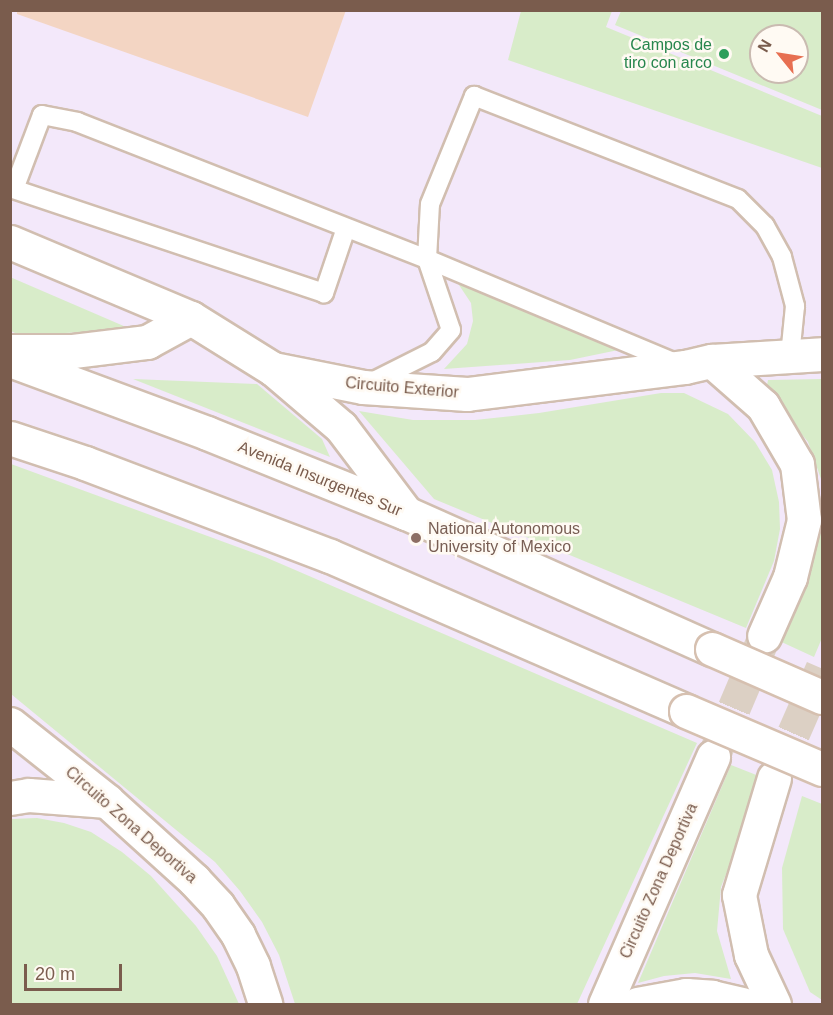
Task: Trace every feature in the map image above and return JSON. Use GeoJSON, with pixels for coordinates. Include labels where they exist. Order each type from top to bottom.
{"type":"FeatureCollection","features":[{"type":"Feature","properties":{"kind":"street","name":"Circuito Exterior"},"geometry":{"type":"LineString","coordinates":[[10,242],[191,318],[273,369],[363,387],[468,394],[698,364],[822,354]]}},
{"type":"Feature","properties":{"kind":"street"},"geometry":{"type":"LineString","coordinates":[[10,351],[73,351],[147,342],[191,318]]}},
{"type":"Feature","properties":{"kind":"street","name":"Avenida Insurgentes Sur"},"geometry":{"type":"LineString","coordinates":[[10,360],[207,433],[406,513],[822,697]]}},
{"type":"Feature","properties":{"kind":"street"},"geometry":{"type":"LineString","coordinates":[[698,364],[764,406],[797,464],[804,520],[790,577],[764,636]]}},
{"type":"Feature","properties":{"kind":"street"},"geometry":{"type":"LineString","coordinates":[[273,369],[341,427],[406,513]]}},
{"type":"Feature","properties":{"kind":"street"},"geometry":{"type":"LineString","coordinates":[[10,438],[96,467],[330,556],[822,769]]}},
{"type":"Feature","properties":{"kind":"street","name":"Circuito Zona Deportiva"},"geometry":{"type":"LineString","coordinates":[[10,724],[107,801],[172,858],[218,906],[238,935],[253,966],[265,1005]]}},
{"type":"Feature","properties":{"kind":"street","name":"Circuito Zona Deportiva"},"geometry":{"type":"LineString","coordinates":[[605,1005],[713,757]]}},
{"type":"Feature","properties":{"kind":"street"},"geometry":{"type":"LineString","coordinates":[[774,778],[739,895],[751,955],[774,1005]]}},
{"type":"Feature","properties":{"kind":"street"},"geometry":{"type":"LineString","coordinates":[[10,798],[29,795],[107,801]]}},
{"type":"Feature","properties":{"kind":"street"},"geometry":{"type":"LineString","coordinates":[[637,1005],[686,995],[712,997],[742,1005]]}},
{"type":"Feature","properties":{"kind":"lane"},"geometry":{"type":"LineString","coordinates":[[363,387],[432,352],[451,330],[427,259],[430,204],[474,96],[738,199],[765,226],[782,257],[795,306],[790,356]]}},
{"type":"Feature","properties":{"kind":"lane"},"geometry":{"type":"LineString","coordinates":[[346,228],[324,293],[14,189],[42,115],[77,122],[698,364]]}},
{"type":"Feature","properties":{"kind":"shaded area","name":"National Autonomous University of Mexico"},"geometry":{"type":"Polygon","coordinates":[[[11,11],[822,11],[822,1004],[11,1004],[11,11]]]}},
{"type":"Feature","properties":{"kind":"green space"},"geometry":{"type":"Polygon","coordinates":[[[521,11],[612,11],[606,27],[822,116],[822,168],[508,60],[521,11]]]}},
{"type":"Feature","properties":{"kind":"green space","name":"Campos de tiro con arco"},"geometry":{"type":"Polygon","coordinates":[[[621,11],[822,11],[822,110],[759,84],[809,84],[809,24],[749,24],[749,80],[615,25],[621,11]]]}},
{"type":"Feature","properties":{"kind":"green space"},"geometry":{"type":"Polygon","coordinates":[[[453,276],[628,348],[570,360],[444,369],[467,344],[473,321],[471,303],[453,276]]]}},
{"type":"Feature","properties":{"kind":"green space"},"geometry":{"type":"Polygon","coordinates":[[[10,277],[133,330],[19,335],[11,331],[10,277]]]}},
{"type":"Feature","properties":{"kind":"green space"},"geometry":{"type":"Polygon","coordinates":[[[133,379],[257,384],[322,439],[330,457],[133,379]]]}},
{"type":"Feature","properties":{"kind":"green space"},"geometry":{"type":"Polygon","coordinates":[[[822,379],[822,529],[821,479],[808,442],[766,390],[768,380],[822,379]]]}},
{"type":"Feature","properties":{"kind":"green space"},"geometry":{"type":"Polygon","coordinates":[[[661,393],[684,393],[728,414],[755,442],[772,470],[779,502],[780,529],[774,561],[746,628],[434,499],[359,411],[413,420],[475,420],[539,413],[661,393]]]}},
{"type":"Feature","properties":{"kind":"green space"},"geometry":{"type":"Polygon","coordinates":[[[11,464],[265,557],[697,743],[577,1004],[295,1004],[279,955],[262,922],[215,862],[11,694],[11,464]]]}},
{"type":"Feature","properties":{"kind":"green space"},"geometry":{"type":"Polygon","coordinates":[[[822,529],[822,638],[814,657],[775,639],[822,529]]]}},
{"type":"Feature","properties":{"kind":"green space"},"geometry":{"type":"Polygon","coordinates":[[[731,765],[764,778],[721,887],[717,931],[731,979],[695,973],[664,976],[638,983],[731,765]]]}},
{"type":"Feature","properties":{"kind":"green space"},"geometry":{"type":"Polygon","coordinates":[[[802,796],[822,804],[822,1000],[810,992],[783,929],[782,868],[802,796]]]}},
{"type":"Feature","properties":{"kind":"green space"},"geometry":{"type":"Polygon","coordinates":[[[37,818],[64,823],[91,832],[122,852],[151,876],[196,926],[217,956],[239,1004],[11,1004],[11,819],[37,818]]]}},
{"type":"Feature","properties":{"kind":"building"},"geometry":{"type":"Polygon","coordinates":[[[17,10],[346,10],[308,117],[17,14],[17,10]]]}},
{"type":"Feature","properties":{"kind":"tunnel"},"geometry":{"type":"LineString","coordinates":[[715,753],[763,640]]}},
{"type":"Feature","properties":{"kind":"tunnel"},"geometry":{"type":"LineString","coordinates":[[774,778],[822,668]]}},
{"type":"Feature","properties":{"kind":"place","name":"Campos de tiro con arco"},"geometry":{"type":"Point","coordinates":[724,54]}},
{"type":"Feature","properties":{"kind":"place","name":"National Autonomous University of Mexico"},"geometry":{"type":"Point","coordinates":[416,538]}}]}
